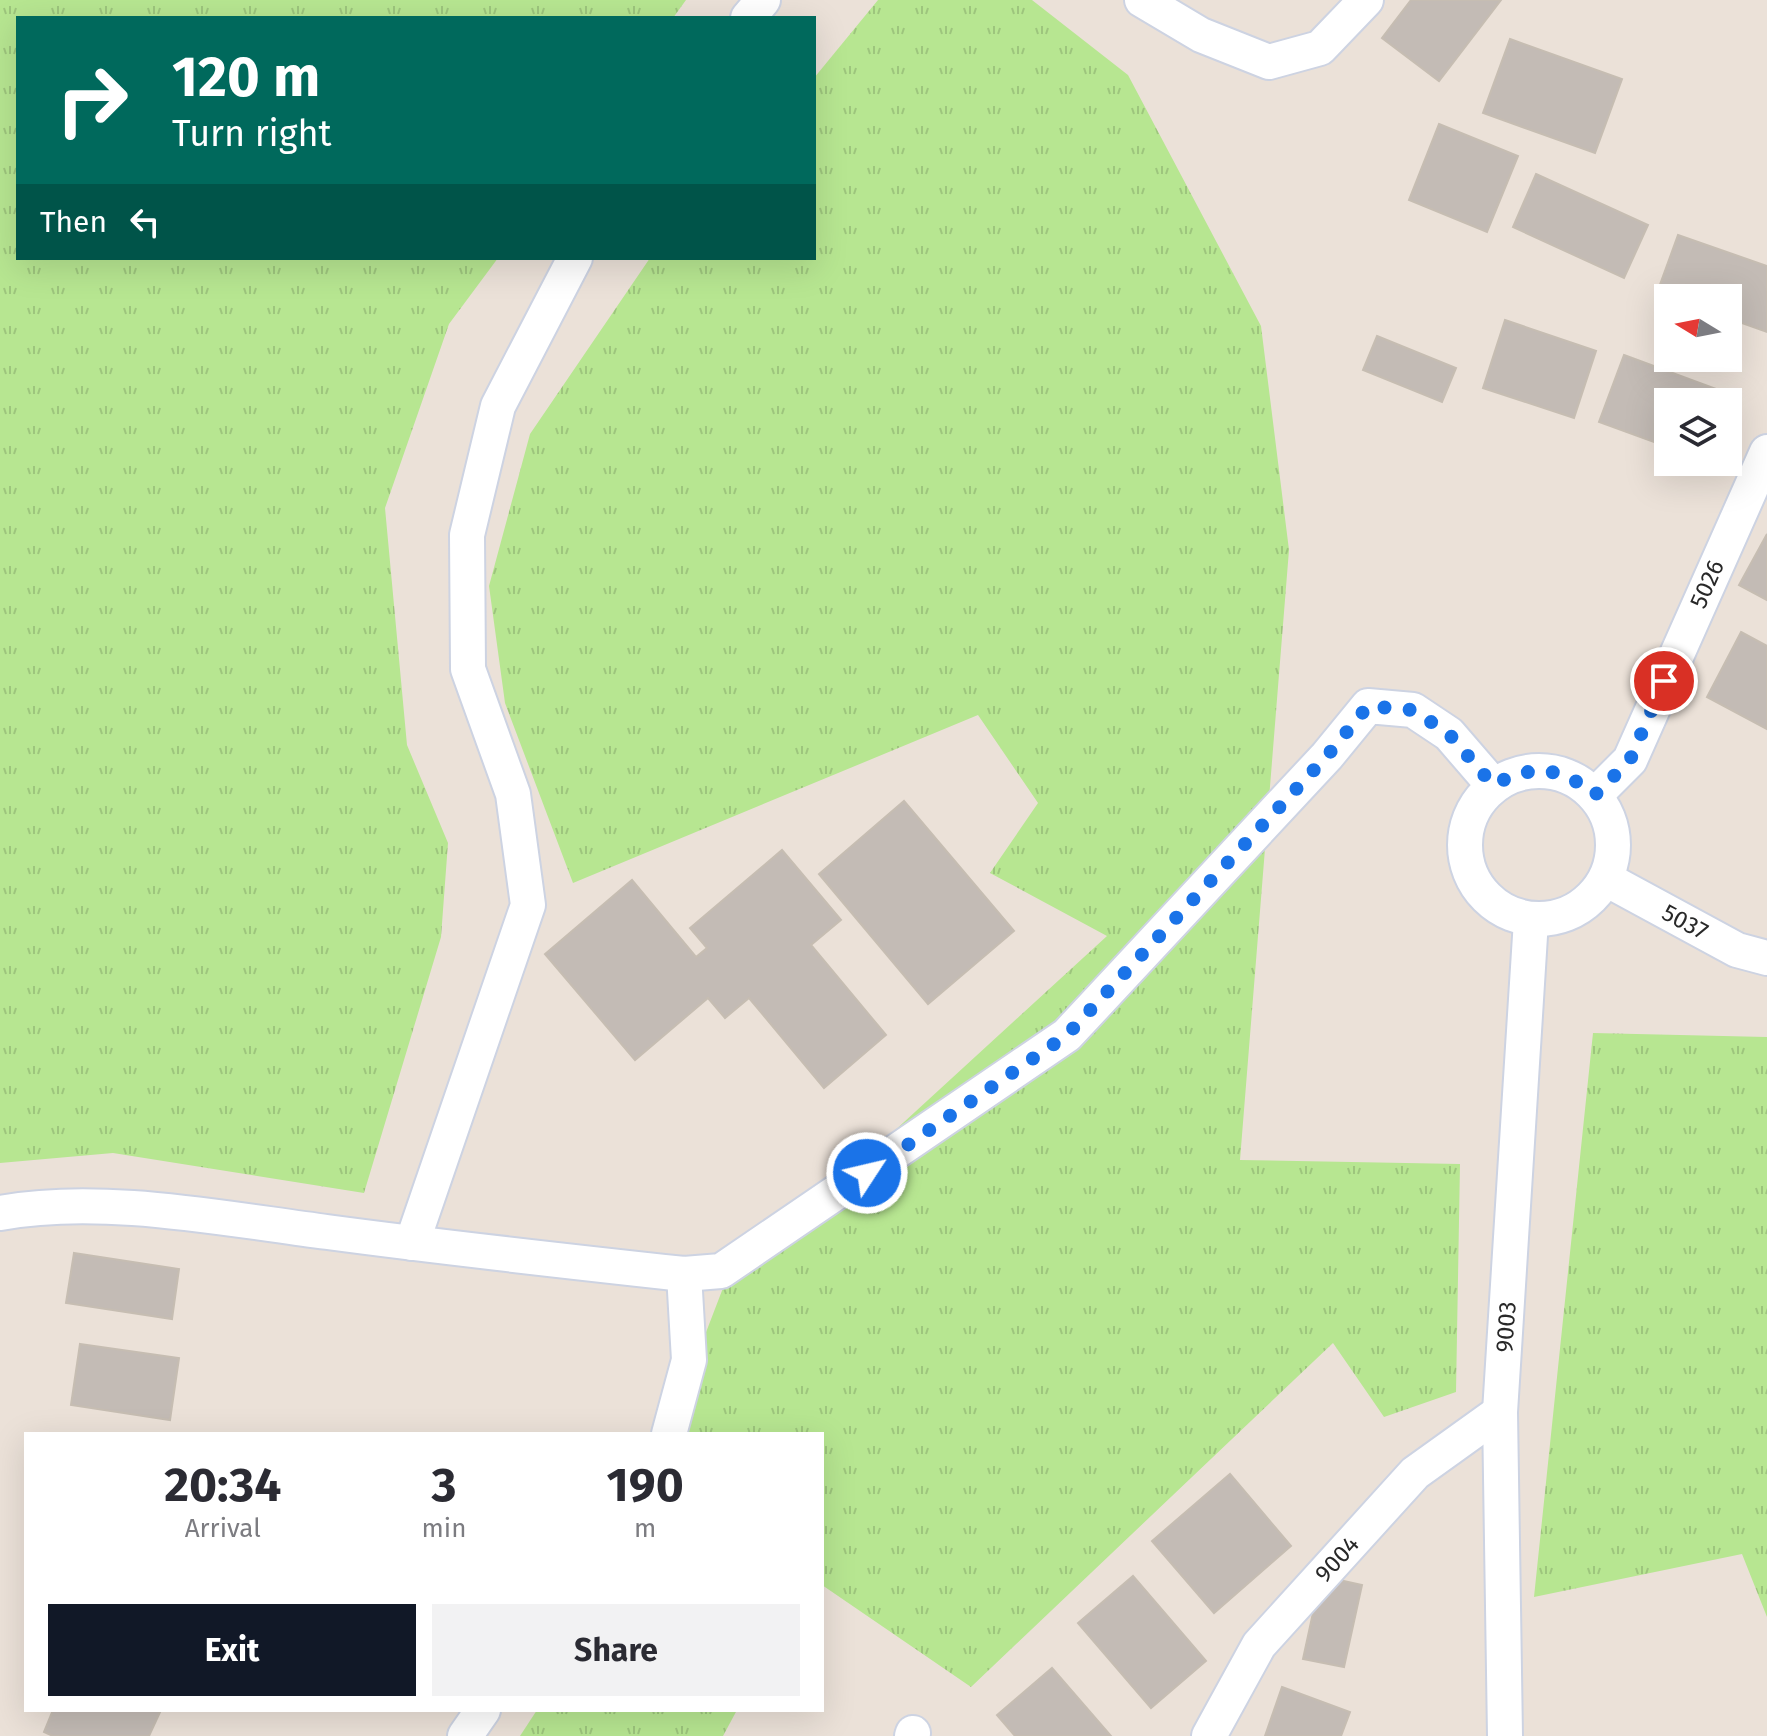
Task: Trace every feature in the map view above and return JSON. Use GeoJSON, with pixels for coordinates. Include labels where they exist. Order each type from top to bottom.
{"type":"FeatureCollection","features":[{"type":"Feature","properties":{"kind":"street"},"geometry":{"type":"LineString","coordinates":[[750,16],[763,0]]}},
{"type":"Feature","properties":{"kind":"street"},"geometry":{"type":"LineString","coordinates":[[1142,0],[1201,35],[1269,62],[1320,48],[1366,0]]}},
{"type":"Feature","properties":{"kind":"street"},"geometry":{"type":"LineString","coordinates":[[412,1243],[528,905],[513,794],[468,669],[467,535],[498,406],[574,260]]}},
{"type":"Feature","properties":{"kind":"street","name":"5026"},"geometry":{"type":"LineString","coordinates":[[1595,795],[1630,760],[1767,452]]}},
{"type":"Feature","properties":{"kind":"street"},"geometry":{"type":"LineString","coordinates":[[0,1213],[39,1206],[163,1210],[684,1274],[721,1271],[1067,1035],[1327,756],[1368,706],[1413,710],[1449,734],[1493,785]]}},
{"type":"Feature","properties":{"kind":"street"},"geometry":{"type":"LineString","coordinates":[[1535,770],[1557,772],[1578,781],[1595,795],[1607,814],[1613,835],[1612,858],[1606,879],[1592,897],[1574,911],[1553,918],[1531,920],[1510,914],[1491,902],[1476,885],[1467,865],[1464,843],[1468,821],[1478,801],[1493,785],[1514,774],[1535,770]]}},
{"type":"Feature","properties":{"kind":"street","name":"5037"},"geometry":{"type":"LineString","coordinates":[[1606,879],[1737,950],[1767,958]]}},
{"type":"Feature","properties":{"kind":"street","name":"9003"},"geometry":{"type":"LineString","coordinates":[[1505,1736],[1500,1412],[1531,920]]}},
{"type":"Feature","properties":{"kind":"street"},"geometry":{"type":"LineString","coordinates":[[670,1432],[689,1360],[684,1274]]}},
{"type":"Feature","properties":{"kind":"street","name":"9004"},"geometry":{"type":"LineString","coordinates":[[1209,1736],[1259,1645],[1415,1473],[1500,1412]]}},
{"type":"Feature","properties":{"kind":"street"},"geometry":{"type":"LineString","coordinates":[[465,1736],[482,1712]]}},
{"type":"Feature","properties":{"kind":"green space"},"geometry":{"type":"Polygon","coordinates":[[[0,0],[686,0],[674,16],[16,16],[16,260],[497,260],[449,324],[385,508],[407,745],[448,843],[441,937],[364,1193],[113,1153],[0,1163],[0,0]]]}},
{"type":"Feature","properties":{"kind":"green space"},"geometry":{"type":"Polygon","coordinates":[[[878,0],[1032,0],[1128,75],[1261,326],[1289,550],[1240,1160],[1460,1164],[1456,1392],[1384,1417],[1333,1343],[971,1687],[824,1586],[824,1432],[668,1432],[723,1288],[1107,936],[990,873],[1038,803],[978,715],[573,883],[505,703],[489,586],[530,434],[649,260],[816,260],[816,76],[878,0]]]}},
{"type":"Feature","properties":{"kind":"green space"},"geometry":{"type":"Polygon","coordinates":[[[1593,1033],[1767,1037],[1767,1617],[1742,1554],[1534,1597],[1593,1033]]]}},
{"type":"Feature","properties":{"kind":"green space"},"geometry":{"type":"Polygon","coordinates":[[[536,1712],[736,1712],[723,1736],[520,1736],[536,1712]]]}},
{"type":"Feature","properties":{"kind":"building"},"geometry":{"type":"Polygon","coordinates":[[[1411,0],[1501,0],[1439,81],[1382,38],[1411,0]]]}},
{"type":"Feature","properties":{"kind":"building"},"geometry":{"type":"Polygon","coordinates":[[[1510,39],[1622,79],[1595,153],[1483,113],[1510,39]]]}},
{"type":"Feature","properties":{"kind":"building"},"geometry":{"type":"Polygon","coordinates":[[[1439,124],[1518,156],[1487,232],[1409,200],[1439,124]]]}},
{"type":"Feature","properties":{"kind":"building"},"geometry":{"type":"Polygon","coordinates":[[[1536,174],[1648,225],[1624,278],[1513,227],[1536,174]]]}},
{"type":"Feature","properties":{"kind":"building"},"geometry":{"type":"Polygon","coordinates":[[[1678,235],[1767,266],[1767,332],[1742,323],[1742,284],[1660,284],[1678,235]]]}},
{"type":"Feature","properties":{"kind":"building"},"geometry":{"type":"Polygon","coordinates":[[[1505,320],[1596,351],[1574,418],[1483,388],[1505,320]]]}},
{"type":"Feature","properties":{"kind":"building"},"geometry":{"type":"Polygon","coordinates":[[[1377,336],[1456,368],[1442,402],[1363,370],[1377,336]]]}},
{"type":"Feature","properties":{"kind":"building"},"geometry":{"type":"Polygon","coordinates":[[[1624,355],[1654,366],[1654,372],[1670,372],[1714,388],[1654,388],[1654,442],[1599,422],[1624,355]]]}},
{"type":"Feature","properties":{"kind":"building"},"geometry":{"type":"Polygon","coordinates":[[[1767,534],[1767,600],[1739,585],[1767,534]]]}},
{"type":"Feature","properties":{"kind":"building"},"geometry":{"type":"Polygon","coordinates":[[[1741,632],[1767,646],[1767,729],[1707,697],[1741,632]]]}},
{"type":"Feature","properties":{"kind":"building"},"geometry":{"type":"Polygon","coordinates":[[[904,801],[1014,931],[928,1004],[819,874],[904,801]]]}},
{"type":"Feature","properties":{"kind":"building"},"geometry":{"type":"Polygon","coordinates":[[[782,850],[841,920],[811,945],[886,1035],[824,1088],[749,998],[725,1018],[708,998],[635,1060],[545,954],[632,880],[696,957],[707,948],[690,928],[782,850]]]}},
{"type":"Feature","properties":{"kind":"building"},"geometry":{"type":"Polygon","coordinates":[[[74,1253],[179,1269],[172,1319],[66,1303],[74,1253]]]}},
{"type":"Feature","properties":{"kind":"building"},"geometry":{"type":"Polygon","coordinates":[[[80,1344],[179,1358],[170,1420],[71,1405],[80,1344]]]}},
{"type":"Feature","properties":{"kind":"building"},"geometry":{"type":"Polygon","coordinates":[[[1230,1474],[1291,1546],[1214,1613],[1152,1541],[1230,1474]]]}},
{"type":"Feature","properties":{"kind":"building"},"geometry":{"type":"Polygon","coordinates":[[[1133,1576],[1206,1661],[1151,1708],[1078,1623],[1133,1576]]]}},
{"type":"Feature","properties":{"kind":"building"},"geometry":{"type":"Polygon","coordinates":[[[1321,1576],[1362,1585],[1344,1667],[1303,1659],[1321,1576]]]}},
{"type":"Feature","properties":{"kind":"building"},"geometry":{"type":"Polygon","coordinates":[[[1052,1668],[1111,1736],[1015,1736],[997,1715],[1052,1668]]]}},
{"type":"Feature","properties":{"kind":"building"},"geometry":{"type":"Polygon","coordinates":[[[1282,1687],[1350,1712],[1341,1736],[1265,1736],[1282,1687]]]}},
{"type":"Feature","properties":{"kind":"building"},"geometry":{"type":"Polygon","coordinates":[[[52,1712],[160,1712],[149,1736],[53,1736],[44,1732],[52,1712]]]}},
{"type":"Feature","properties":{"kind":"route"},"geometry":{"type":"LineString","coordinates":[[867,1173],[1067,1035],[1327,756],[1368,706],[1413,710],[1449,734],[1493,785],[1514,774],[1535,770],[1557,772],[1578,781],[1595,795],[1630,760],[1664,681]]}}]}
